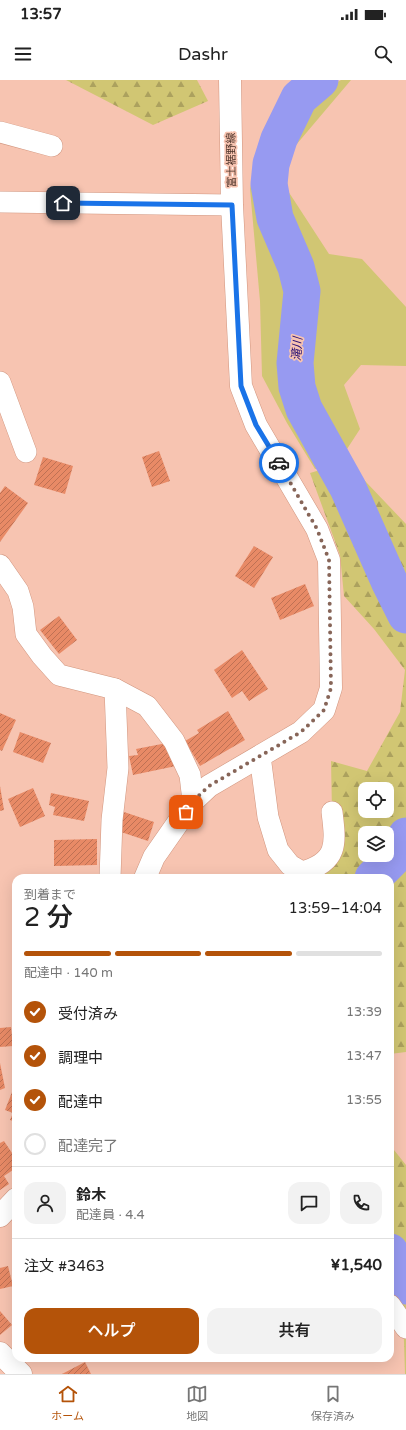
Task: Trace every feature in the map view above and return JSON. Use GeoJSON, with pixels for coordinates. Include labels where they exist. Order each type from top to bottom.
{"type":"FeatureCollection","features":[{"type":"Feature","properties":{"kind":"main road","name":"富士裾野線"},"geometry":{"type":"LineString","coordinates":[[147,874],[154,857],[193,801],[209,786],[301,732],[324,710],[331,688],[329,560],[317,529],[256,425],[241,386],[232,205],[230,80]]}},
{"type":"Feature","properties":{"kind":"main road"},"geometry":{"type":"LineString","coordinates":[[0,1216],[12,1203]]}},
{"type":"Feature","properties":{"kind":"main road"},"geometry":{"type":"LineString","coordinates":[[0,1353],[21,1374]]}},
{"type":"Feature","properties":{"kind":"street"},"geometry":{"type":"LineString","coordinates":[[0,132],[52,146]]}},
{"type":"Feature","properties":{"kind":"street"},"geometry":{"type":"LineString","coordinates":[[0,202],[232,205]]}},
{"type":"Feature","properties":{"kind":"street"},"geometry":{"type":"LineString","coordinates":[[0,382],[26,452]]}},
{"type":"Feature","properties":{"kind":"street"},"geometry":{"type":"LineString","coordinates":[[0,565],[18,591],[23,607],[26,634],[42,656],[59,675],[115,689],[147,706],[174,741],[190,775],[193,801]]}},
{"type":"Feature","properties":{"kind":"street"},"geometry":{"type":"LineString","coordinates":[[110,874],[112,820],[118,768],[115,689]]}},
{"type":"Feature","properties":{"kind":"street"},"geometry":{"type":"LineString","coordinates":[[260,756],[268,817],[278,850],[289,872],[302,872],[312,869],[327,859],[334,849],[335,834],[332,812]]}},
{"type":"Feature","properties":{"kind":"street"},"geometry":{"type":"LineString","coordinates":[[394,1312],[406,1328]]}},
{"type":"Feature","properties":{"kind":"green space"},"geometry":{"type":"Polygon","coordinates":[[[66,80],[197,80],[208,101],[153,125],[66,80]]]}},
{"type":"Feature","properties":{"kind":"green space"},"geometry":{"type":"Polygon","coordinates":[[[341,80],[351,80],[285,158],[288,191],[329,254],[362,259],[406,307],[406,366],[361,365],[344,385],[360,429],[336,466],[315,469],[287,423],[262,376],[260,301],[250,189],[261,136],[284,113],[341,80]]]}},
{"type":"Feature","properties":{"kind":"green space"},"geometry":{"type":"Polygon","coordinates":[[[347,462],[406,524],[406,1052],[394,1054],[394,874],[291,874],[290,865],[320,863],[332,812],[331,761],[367,771],[400,712],[405,670],[374,629],[344,596],[340,555],[310,473],[347,462]]]}},
{"type":"Feature","properties":{"kind":"green space"},"geometry":{"type":"Polygon","coordinates":[[[394,1150],[406,1165],[406,1374],[403,1312],[394,1295],[394,1150]]]}},
{"type":"Feature","properties":{"kind":"building"},"geometry":{"type":"Polygon","coordinates":[[[159,451],[170,481],[152,487],[142,457],[159,451]]]}},
{"type":"Feature","properties":{"kind":"building"},"geometry":{"type":"Polygon","coordinates":[[[43,457],[73,466],[65,494],[34,485],[43,457]]]}},
{"type":"Feature","properties":{"kind":"building"},"geometry":{"type":"Polygon","coordinates":[[[5,486],[28,503],[0,542],[0,493],[5,486]]]}},
{"type":"Feature","properties":{"kind":"building"},"geometry":{"type":"Polygon","coordinates":[[[254,546],[273,557],[254,588],[235,576],[254,546]]]}},
{"type":"Feature","properties":{"kind":"building"},"geometry":{"type":"Polygon","coordinates":[[[305,584],[314,606],[280,620],[271,598],[305,584]]]}},
{"type":"Feature","properties":{"kind":"building"},"geometry":{"type":"Polygon","coordinates":[[[59,616],[77,640],[59,654],[40,630],[59,616]]]}},
{"type":"Feature","properties":{"kind":"building"},"geometry":{"type":"Polygon","coordinates":[[[242,650],[268,689],[249,701],[242,691],[232,698],[214,670],[242,650]]]}},
{"type":"Feature","properties":{"kind":"building"},"geometry":{"type":"Polygon","coordinates":[[[228,711],[245,740],[200,766],[185,741],[199,733],[197,730],[228,711]]]}},
{"type":"Feature","properties":{"kind":"building"},"geometry":{"type":"Polygon","coordinates":[[[0,713],[16,720],[2,751],[0,750],[0,713]]]}},
{"type":"Feature","properties":{"kind":"building"},"geometry":{"type":"Polygon","coordinates":[[[20,732],[51,743],[43,763],[13,752],[20,732]]]}},
{"type":"Feature","properties":{"kind":"building"},"geometry":{"type":"Polygon","coordinates":[[[172,742],[176,766],[133,775],[129,756],[138,755],[136,749],[172,742]]]}},
{"type":"Feature","properties":{"kind":"building"},"geometry":{"type":"Polygon","coordinates":[[[0,786],[4,810],[0,811],[0,786]]]}},
{"type":"Feature","properties":{"kind":"building"},"geometry":{"type":"Polygon","coordinates":[[[33,788],[45,816],[20,827],[8,799],[33,788]]]}},
{"type":"Feature","properties":{"kind":"building"},"geometry":{"type":"Polygon","coordinates":[[[51,793],[89,801],[84,821],[53,815],[55,807],[49,805],[51,793]]]}},
{"type":"Feature","properties":{"kind":"building"},"geometry":{"type":"Polygon","coordinates":[[[124,812],[154,822],[148,841],[118,831],[124,812]]]}},
{"type":"Feature","properties":{"kind":"building"},"geometry":{"type":"Polygon","coordinates":[[[97,839],[97,865],[54,866],[54,840],[97,839]]]}},
{"type":"Feature","properties":{"kind":"building"},"geometry":{"type":"Polygon","coordinates":[[[11,1027],[12,1046],[0,1047],[0,1028],[11,1027]]]}},
{"type":"Feature","properties":{"kind":"building"},"geometry":{"type":"Polygon","coordinates":[[[0,1063],[5,1088],[0,1090],[0,1063]]]}},
{"type":"Feature","properties":{"kind":"building"},"geometry":{"type":"Polygon","coordinates":[[[12,1092],[12,1113],[5,1110],[12,1092]]]}},
{"type":"Feature","properties":{"kind":"building"},"geometry":{"type":"Polygon","coordinates":[[[4,1141],[12,1153],[12,1171],[4,1176],[9,1184],[0,1190],[0,1143],[4,1141]]]}},
{"type":"Feature","properties":{"kind":"building"},"geometry":{"type":"Polygon","coordinates":[[[8,1266],[12,1286],[0,1289],[0,1268],[8,1266]]]}},
{"type":"Feature","properties":{"kind":"building"},"geometry":{"type":"Polygon","coordinates":[[[0,1311],[12,1325],[0,1335],[0,1311]]]}},
{"type":"Feature","properties":{"kind":"building"},"geometry":{"type":"Polygon","coordinates":[[[85,1362],[91,1374],[62,1374],[85,1362]]]}},
{"type":"Feature","properties":{"kind":"waterway","name":"滝川"},"geometry":{"type":"LineString","coordinates":[[320,80],[299,98],[279,139],[271,164],[269,184],[275,218],[296,267],[302,291],[295,363],[297,387],[304,409],[348,488],[390,583],[406,615]]}},
{"type":"Feature","properties":{"kind":"waterway","name":"滝川"},"geometry":{"type":"LineString","coordinates":[[377,874],[392,859],[406,836]]}},
{"type":"Feature","properties":{"kind":"waterway","name":"滝川"},"geometry":{"type":"LineString","coordinates":[[394,1260],[406,1286]]}},
{"type":"Feature","properties":{"kind":"way so far"},"geometry":{"type":"LineString","coordinates":[[186,812],[193,801],[209,786],[301,732],[324,710],[331,688],[329,560],[317,529],[279,463]]}},
{"type":"Feature","properties":{"kind":"route"},"geometry":{"type":"LineString","coordinates":[[63,203],[232,205],[241,386],[256,425],[279,463]]}}]}
